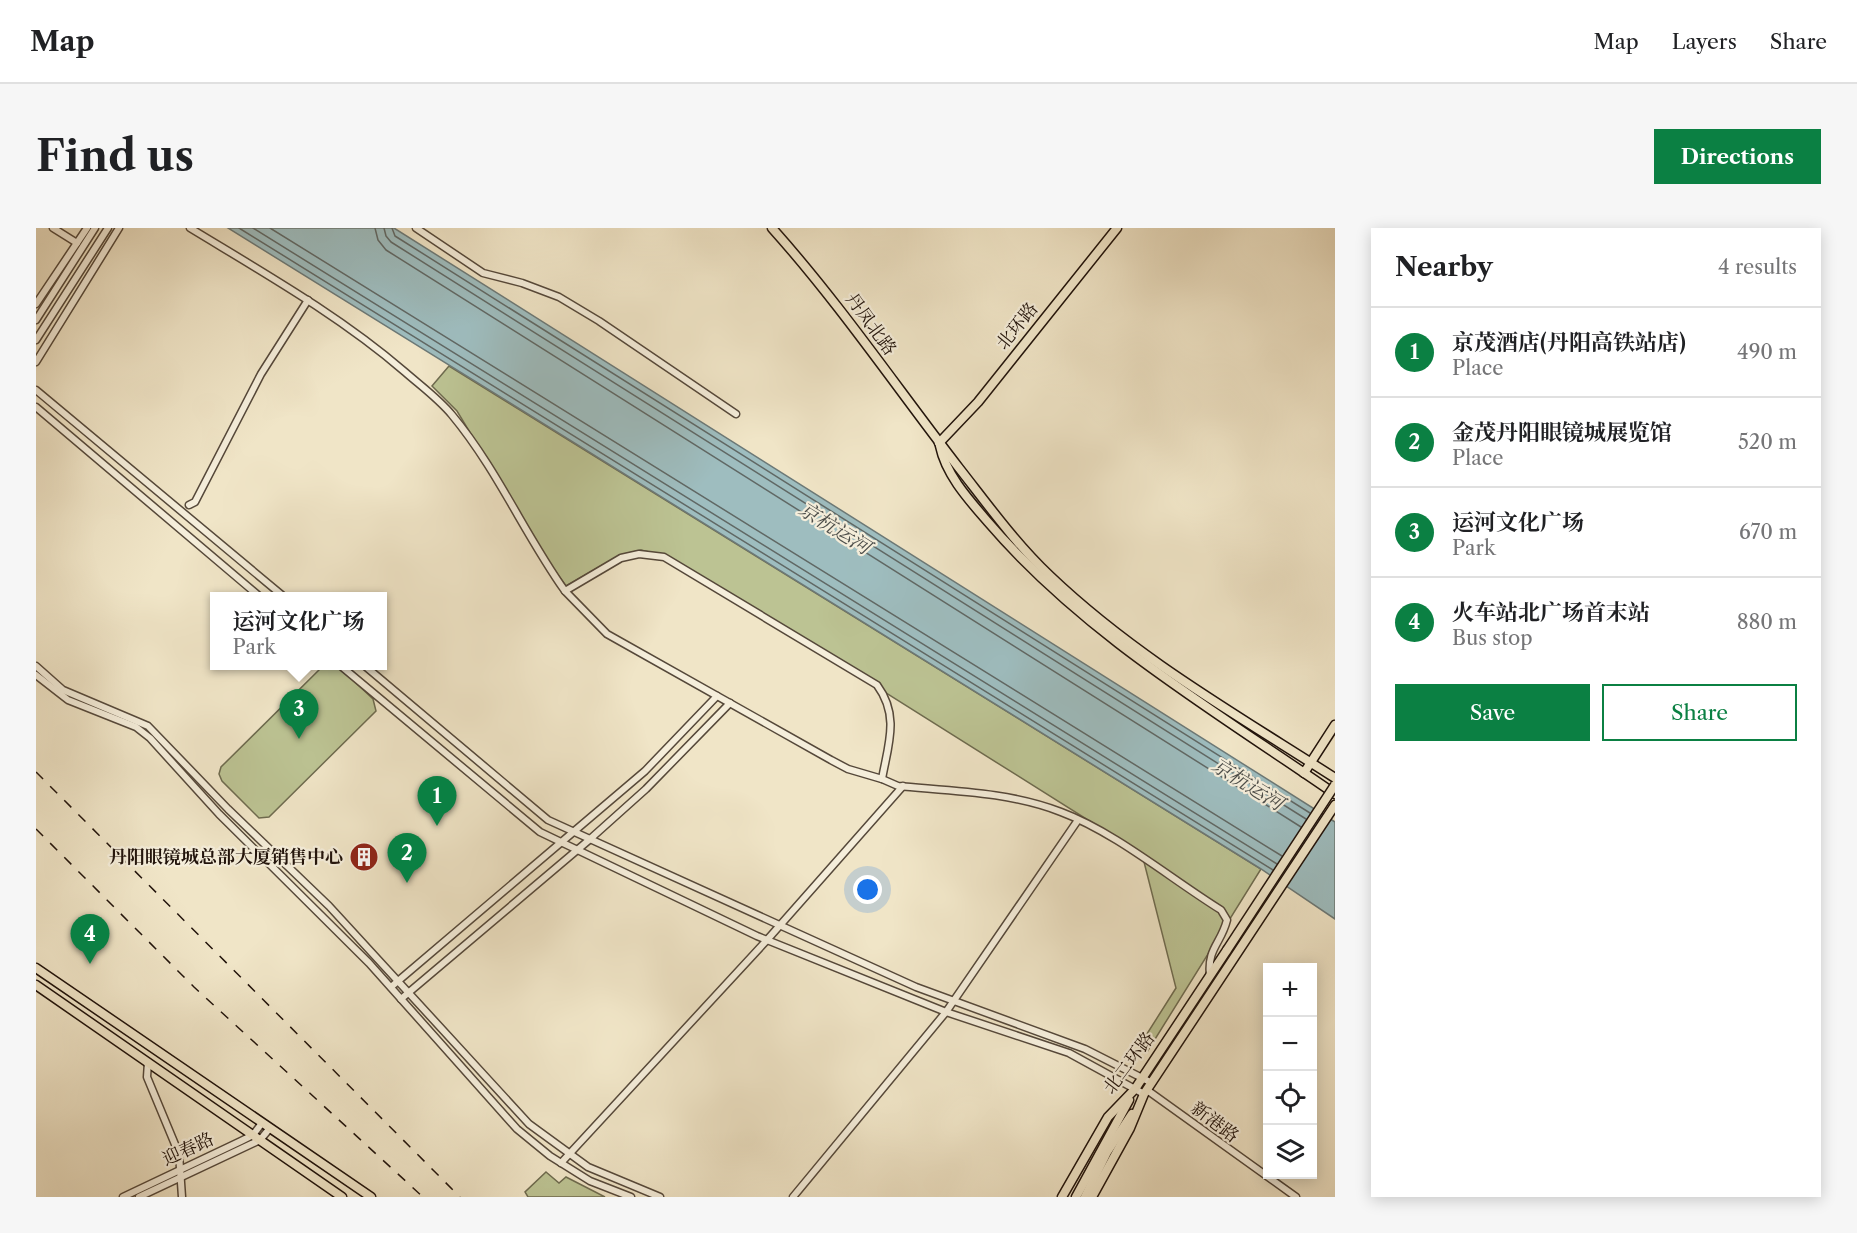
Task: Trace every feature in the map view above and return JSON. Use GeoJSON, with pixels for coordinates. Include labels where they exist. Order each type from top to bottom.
{"type":"FeatureCollection","features":[{"type":"Feature","properties":{"kind":"main road","name":"丹凤北路"},"geometry":{"type":"LineString","coordinates":[[772,228],[819,280],[939,443]]}},
{"type":"Feature","properties":{"kind":"main road","name":"北环路"},"geometry":{"type":"LineString","coordinates":[[939,443],[978,402],[1117,228]]}},
{"type":"Feature","properties":{"kind":"main road"},"geometry":{"type":"LineString","coordinates":[[939,443],[997,517],[1048,575],[1088,609],[1163,668],[1335,778]]}},
{"type":"Feature","properties":{"kind":"main road"},"geometry":{"type":"LineString","coordinates":[[939,443],[944,463],[974,506],[1009,546],[1051,588],[1132,656],[1335,794]]}},
{"type":"Feature","properties":{"kind":"main road"},"geometry":{"type":"LineString","coordinates":[[1304,773],[1335,725]]}},
{"type":"Feature","properties":{"kind":"main road","name":"北二环路"},"geometry":{"type":"LineString","coordinates":[[1062,1197],[1108,1117],[1135,1089],[1335,785]]}},
{"type":"Feature","properties":{"kind":"main road","name":"北二环路"},"geometry":{"type":"LineString","coordinates":[[1092,1197],[1130,1128],[1148,1089],[1335,805]]}},
{"type":"Feature","properties":{"kind":"main road"},"geometry":{"type":"LineString","coordinates":[[36,968],[372,1197]]}},
{"type":"Feature","properties":{"kind":"main road"},"geometry":{"type":"LineString","coordinates":[[36,985],[342,1197]]}},
{"type":"Feature","properties":{"kind":"main road"},"geometry":{"type":"LineString","coordinates":[[1076,1197],[1135,1089]]}},
{"type":"Feature","properties":{"kind":"main road"},"geometry":{"type":"LineString","coordinates":[[1085,1197],[1107,1152],[1148,1089]]}},
{"type":"Feature","properties":{"kind":"street"},"geometry":{"type":"LineString","coordinates":[[53,228],[77,243]]}},
{"type":"Feature","properties":{"kind":"street"},"geometry":{"type":"LineString","coordinates":[[36,304],[39,295],[87,228]]}},
{"type":"Feature","properties":{"kind":"street"},"geometry":{"type":"LineString","coordinates":[[37,319],[95,228]]}},
{"type":"Feature","properties":{"kind":"street"},"geometry":{"type":"LineString","coordinates":[[36,340],[108,228]]}},
{"type":"Feature","properties":{"kind":"street"},"geometry":{"type":"LineString","coordinates":[[36,362],[119,228]]}},
{"type":"Feature","properties":{"kind":"street"},"geometry":{"type":"LineString","coordinates":[[190,228],[308,300],[377,347],[444,405],[490,469],[545,564],[566,591],[607,634],[848,769],[903,786],[1017,799],[1062,812],[1077,820],[1221,910],[1227,920],[1211,951],[1208,961],[1210,976]]}},
{"type":"Feature","properties":{"kind":"street"},"geometry":{"type":"LineString","coordinates":[[417,228],[483,273],[522,283],[559,297],[736,414]]}},
{"type":"Feature","properties":{"kind":"street"},"geometry":{"type":"LineString","coordinates":[[189,505],[195,502],[261,374],[308,300]]}},
{"type":"Feature","properties":{"kind":"street"},"geometry":{"type":"LineString","coordinates":[[36,390],[277,592]]}},
{"type":"Feature","properties":{"kind":"street"},"geometry":{"type":"LineString","coordinates":[[36,407],[253,592]]}},
{"type":"Feature","properties":{"kind":"street"},"geometry":{"type":"LineString","coordinates":[[566,591],[621,558],[639,554],[664,557],[696,574],[877,685],[890,707],[892,720],[882,779]]}},
{"type":"Feature","properties":{"kind":"street"},"geometry":{"type":"LineString","coordinates":[[36,666],[63,690],[148,726],[228,809],[329,906],[529,1124],[588,1167],[660,1197]]}},
{"type":"Feature","properties":{"kind":"street"},"geometry":{"type":"LineString","coordinates":[[346,670],[540,832],[767,940],[946,1012],[1069,1053],[1135,1089],[1148,1089],[1142,1078],[1085,1049],[916,987],[548,820],[370,670]]}},
{"type":"Feature","properties":{"kind":"street"},"geometry":{"type":"LineString","coordinates":[[36,675],[68,700],[143,732],[219,814],[391,987],[498,1111],[561,1163],[590,1181],[631,1197]]}},
{"type":"Feature","properties":{"kind":"street"},"geometry":{"type":"LineString","coordinates":[[391,987],[645,771],[717,696]]}},
{"type":"Feature","properties":{"kind":"street"},"geometry":{"type":"LineString","coordinates":[[401,999],[578,850],[646,789],[730,703]]}},
{"type":"Feature","properties":{"kind":"street"},"geometry":{"type":"LineString","coordinates":[[561,1163],[767,940],[903,786]]}},
{"type":"Feature","properties":{"kind":"street"},"geometry":{"type":"LineString","coordinates":[[793,1197],[946,1012],[1077,820]]}},
{"type":"Feature","properties":{"kind":"street"},"geometry":{"type":"LineString","coordinates":[[148,1062],[147,1077],[179,1155],[182,1197]]}},
{"type":"Feature","properties":{"kind":"street","name":"新港路"},"geometry":{"type":"LineString","coordinates":[[1148,1089],[1296,1197]]}},
{"type":"Feature","properties":{"kind":"street","name":"迎春路"},"geometry":{"type":"LineString","coordinates":[[123,1197],[257,1137],[262,1123]]}},
{"type":"Feature","properties":{"kind":"street","name":"迎春路"},"geometry":{"type":"LineString","coordinates":[[139,1197],[257,1137],[270,1128]]}},
{"type":"Feature","properties":{"kind":"green space"},"geometry":{"type":"Polygon","coordinates":[[[449,366],[1261,869],[1147,1052],[1138,1048],[1176,988],[1142,854],[670,557],[641,550],[620,555],[566,586],[548,561],[457,411],[432,386],[449,366]]]}},
{"type":"Feature","properties":{"kind":"green space"},"geometry":{"type":"Polygon","coordinates":[[[319,670],[342,670],[373,699],[376,711],[269,817],[259,818],[222,781],[219,774],[221,767],[319,670]]]}},
{"type":"Feature","properties":{"kind":"green space"},"geometry":{"type":"Polygon","coordinates":[[[546,1172],[559,1183],[566,1177],[605,1197],[528,1197],[525,1192],[546,1172]]]}},
{"type":"Feature","properties":{"kind":"water","name":"京杭运河"},"geometry":{"type":"Polygon","coordinates":[[[228,228],[394,228],[1335,822],[1335,919],[1261,869],[228,228]]]}},
{"type":"Feature","properties":{"kind":"railway"},"geometry":{"type":"LineString","coordinates":[[36,772],[460,1197]]}},
{"type":"Feature","properties":{"kind":"railway"},"geometry":{"type":"LineString","coordinates":[[36,829],[194,987],[423,1197]]}},
{"type":"Feature","properties":{"kind":"place","name":"运河文化广场"},"geometry":{"type":"Point","coordinates":[299,739]}},
{"type":"Feature","properties":{"kind":"place","name":"京茂酒店(丹阳高铁站店)"},"geometry":{"type":"Point","coordinates":[437,826]}},
{"type":"Feature","properties":{"kind":"place","name":"丹阳眼镜城总部大厦销售中心"},"geometry":{"type":"Point","coordinates":[364,857]}},
{"type":"Feature","properties":{"kind":"place","name":"金茂丹阳眼镜城展览馆"},"geometry":{"type":"Point","coordinates":[407,883]}},
{"type":"Feature","properties":{"kind":"place","name":"火车站北广场首末站"},"geometry":{"type":"Point","coordinates":[90,964]}}]}
